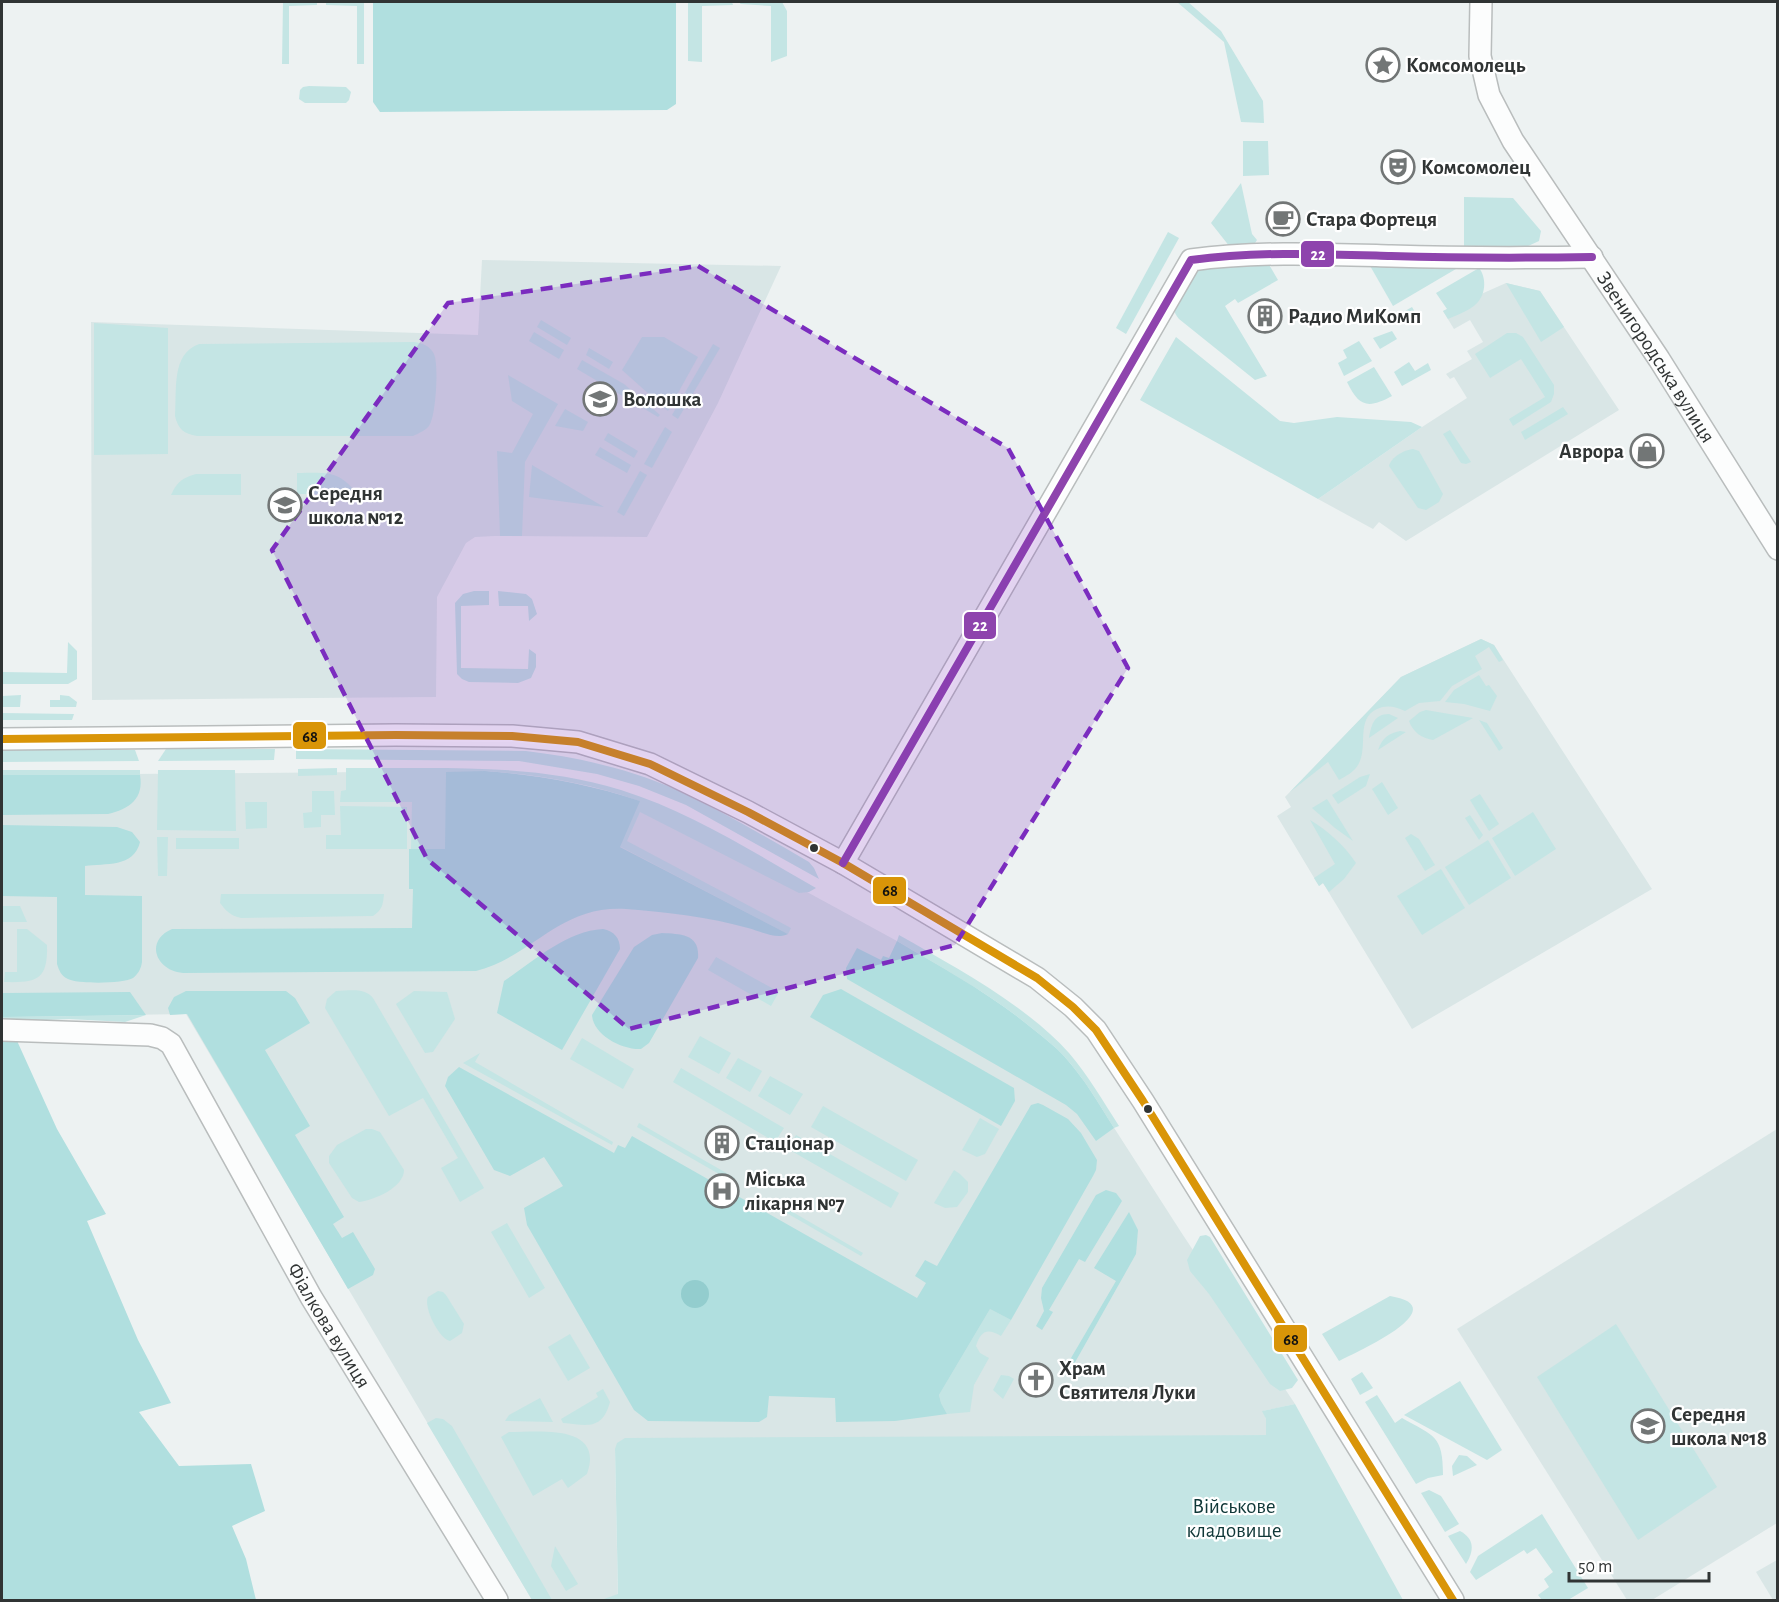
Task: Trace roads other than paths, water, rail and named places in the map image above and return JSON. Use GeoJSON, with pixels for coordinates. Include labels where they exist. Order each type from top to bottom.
{"type":"FeatureCollection","features":[{"type":"Feature","properties":{"kind":"street","name":"Звенигородська вулиця"},"geometry":{"type":"LineString","coordinates":[[1481,2],[1480,56],[1489,95],[1513,141],[1665,368],[1778,549]]}},
{"type":"Feature","properties":{"kind":"street"},"geometry":{"type":"LineString","coordinates":[[843,863],[1191,260],[1265,254],[1493,259],[1592,257]]}},
{"type":"Feature","properties":{"kind":"street"},"geometry":{"type":"LineString","coordinates":[[2,739],[396,735],[512,736],[578,742],[650,764],[748,813],[843,863],[1037,978],[1073,1007],[1096,1030],[1143,1101],[1453,1600]]}},
{"type":"Feature","properties":{"kind":"street","name":"Фіалкова вулиця"},"geometry":{"type":"LineString","coordinates":[[2,1030],[150,1035],[162,1038],[171,1044],[310,1298],[497,1600]]}},
{"type":"Feature","properties":{"kind":"place","name":"Комсомолець"},"geometry":{"type":"Point","coordinates":[1383,65]}},
{"type":"Feature","properties":{"kind":"place","name":"Комсомолец"},"geometry":{"type":"Point","coordinates":[1398,167]}},
{"type":"Feature","properties":{"kind":"place","name":"Стара Фортеця"},"geometry":{"type":"Point","coordinates":[1283,219]}},
{"type":"Feature","properties":{"kind":"place","name":"Радио МиКомп"},"geometry":{"type":"Point","coordinates":[1265,316]}},
{"type":"Feature","properties":{"kind":"place","name":"Волошка"},"geometry":{"type":"Point","coordinates":[600,399]}},
{"type":"Feature","properties":{"kind":"place","name":"Аврора"},"geometry":{"type":"Point","coordinates":[1647,451]}},
{"type":"Feature","properties":{"kind":"place","name":"Середня школа №12"},"geometry":{"type":"Point","coordinates":[285,505]}},
{"type":"Feature","properties":{"kind":"place","name":"Стаціонар"},"geometry":{"type":"Point","coordinates":[722,1143]}},
{"type":"Feature","properties":{"kind":"place","name":"Міська лікарня №7"},"geometry":{"type":"Point","coordinates":[722,1191]}},
{"type":"Feature","properties":{"kind":"place","name":"Храм Святителя Луки"},"geometry":{"type":"Point","coordinates":[1036,1380]}},
{"type":"Feature","properties":{"kind":"place","name":"Середня школа №18"},"geometry":{"type":"Point","coordinates":[1648,1426]}},
{"type":"Feature","properties":{"kind":"park label","name":"Військове кладовище"},"geometry":{"type":"Point","coordinates":[1234,1518]}}]}
